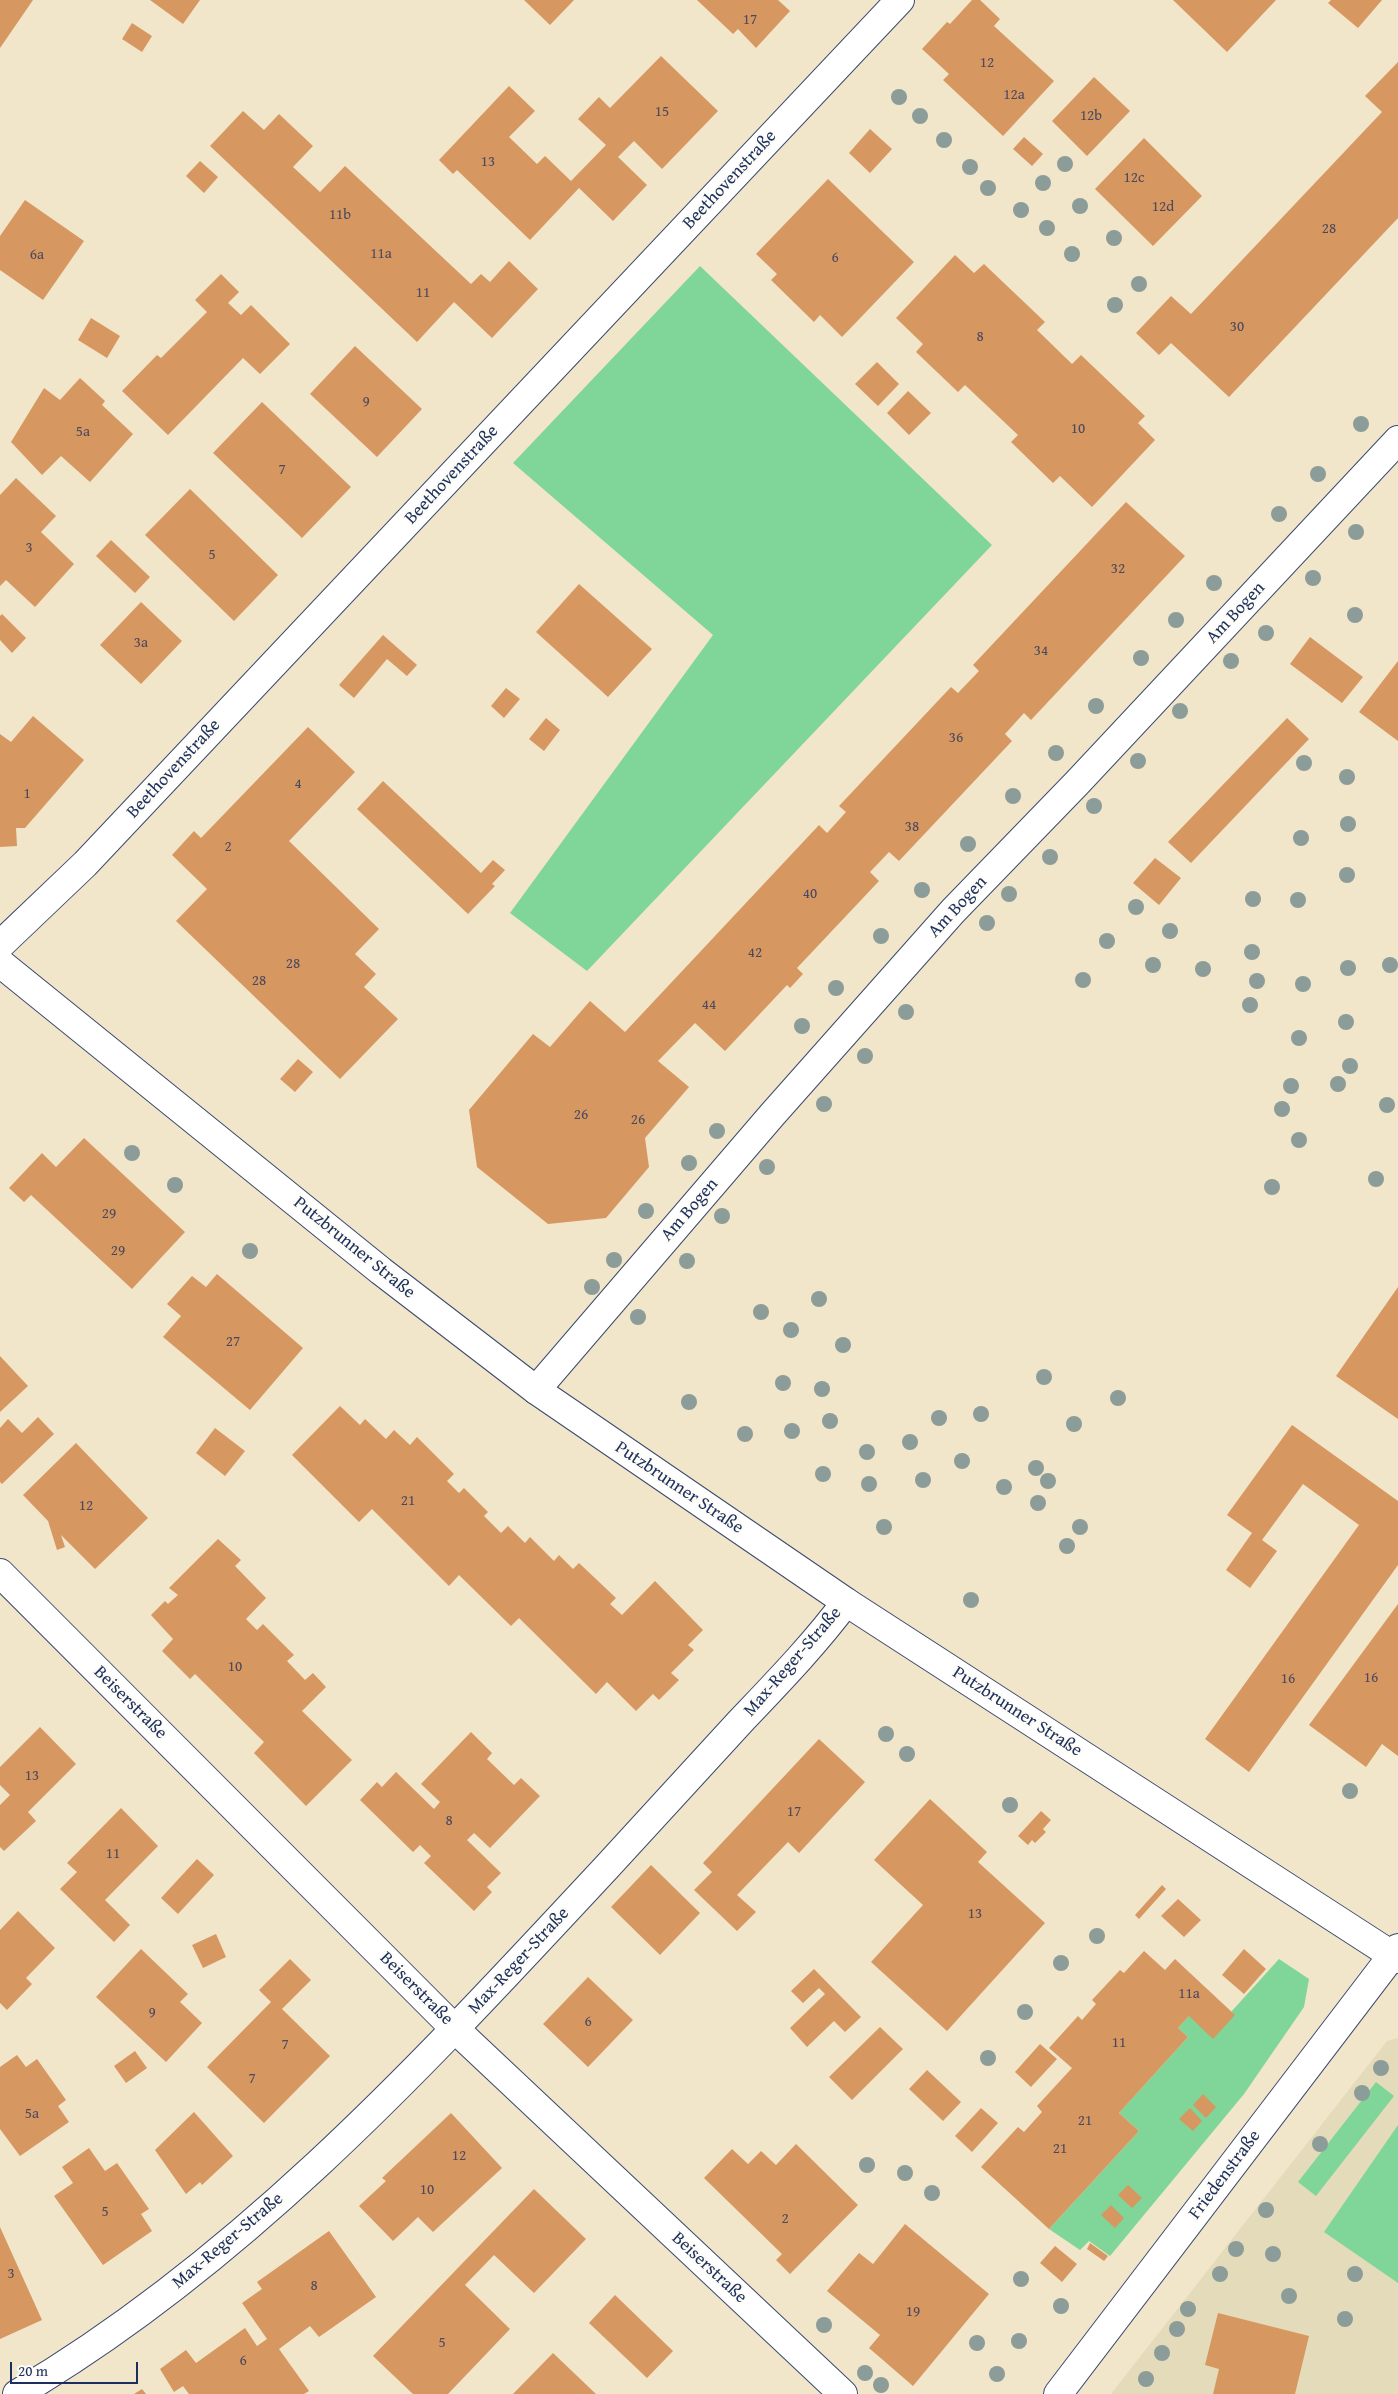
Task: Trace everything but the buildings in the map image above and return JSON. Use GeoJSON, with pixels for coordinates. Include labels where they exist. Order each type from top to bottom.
{"type":"FeatureCollection","features":[{"type":"Feature","properties":{"kind":"street","name":"Beethovenstraße"},"geometry":{"type":"LineString","coordinates":[[0,945],[85,864],[900,0]]}},
{"type":"Feature","properties":{"kind":"street","name":"Am Bogen"},"geometry":{"type":"LineString","coordinates":[[536,1390],[766,1122],[953,911],[1077,783],[1398,440]]}},
{"type":"Feature","properties":{"kind":"street","name":"Putzbrunner Straße"},"geometry":{"type":"LineString","coordinates":[[0,963],[367,1260],[536,1390],[846,1602],[1396,1954]]}},
{"type":"Feature","properties":{"kind":"street","name":"Beiserstraße"},"geometry":{"type":"LineString","coordinates":[[0,1573],[455,2029],[843,2394]]}},
{"type":"Feature","properties":{"kind":"street","name":"Max-Reger-Straße"},"geometry":{"type":"LineString","coordinates":[[17,2394],[127,2321],[201,2268],[271,2207],[370,2115],[455,2029],[806,1652],[846,1602]]}},
{"type":"Feature","properties":{"kind":"street","name":"Friedenstraße"},"geometry":{"type":"LineString","coordinates":[[1058,2394],[1396,1954]]}},
{"type":"Feature","properties":{"kind":"shaded area"},"geometry":{"type":"Polygon","coordinates":[[[1398,2038],[1398,2394],[1111,2394],[1387,2041],[1398,2038]]]}},
{"type":"Feature","properties":{"kind":"green space"},"geometry":{"type":"Polygon","coordinates":[[[700,266],[992,545],[587,971],[510,913],[713,635],[513,463],[700,266]]]}},
{"type":"Feature","properties":{"kind":"green space"},"geometry":{"type":"Polygon","coordinates":[[[1279,1959],[1309,1979],[1304,2007],[1244,2094],[1110,2256],[1089,2241],[1080,2250],[1049,2229],[1139,2131],[1119,2113],[1188,2037],[1178,2028],[1189,2016],[1231,2012],[1279,1959]]]}},
{"type":"Feature","properties":{"kind":"green space"},"geometry":{"type":"Polygon","coordinates":[[[1376,2082],[1394,2096],[1316,2196],[1298,2182],[1376,2082]]]}},
{"type":"Feature","properties":{"kind":"green space"},"geometry":{"type":"Polygon","coordinates":[[[1398,2125],[1398,2283],[1324,2232],[1398,2125]]]}}]}
